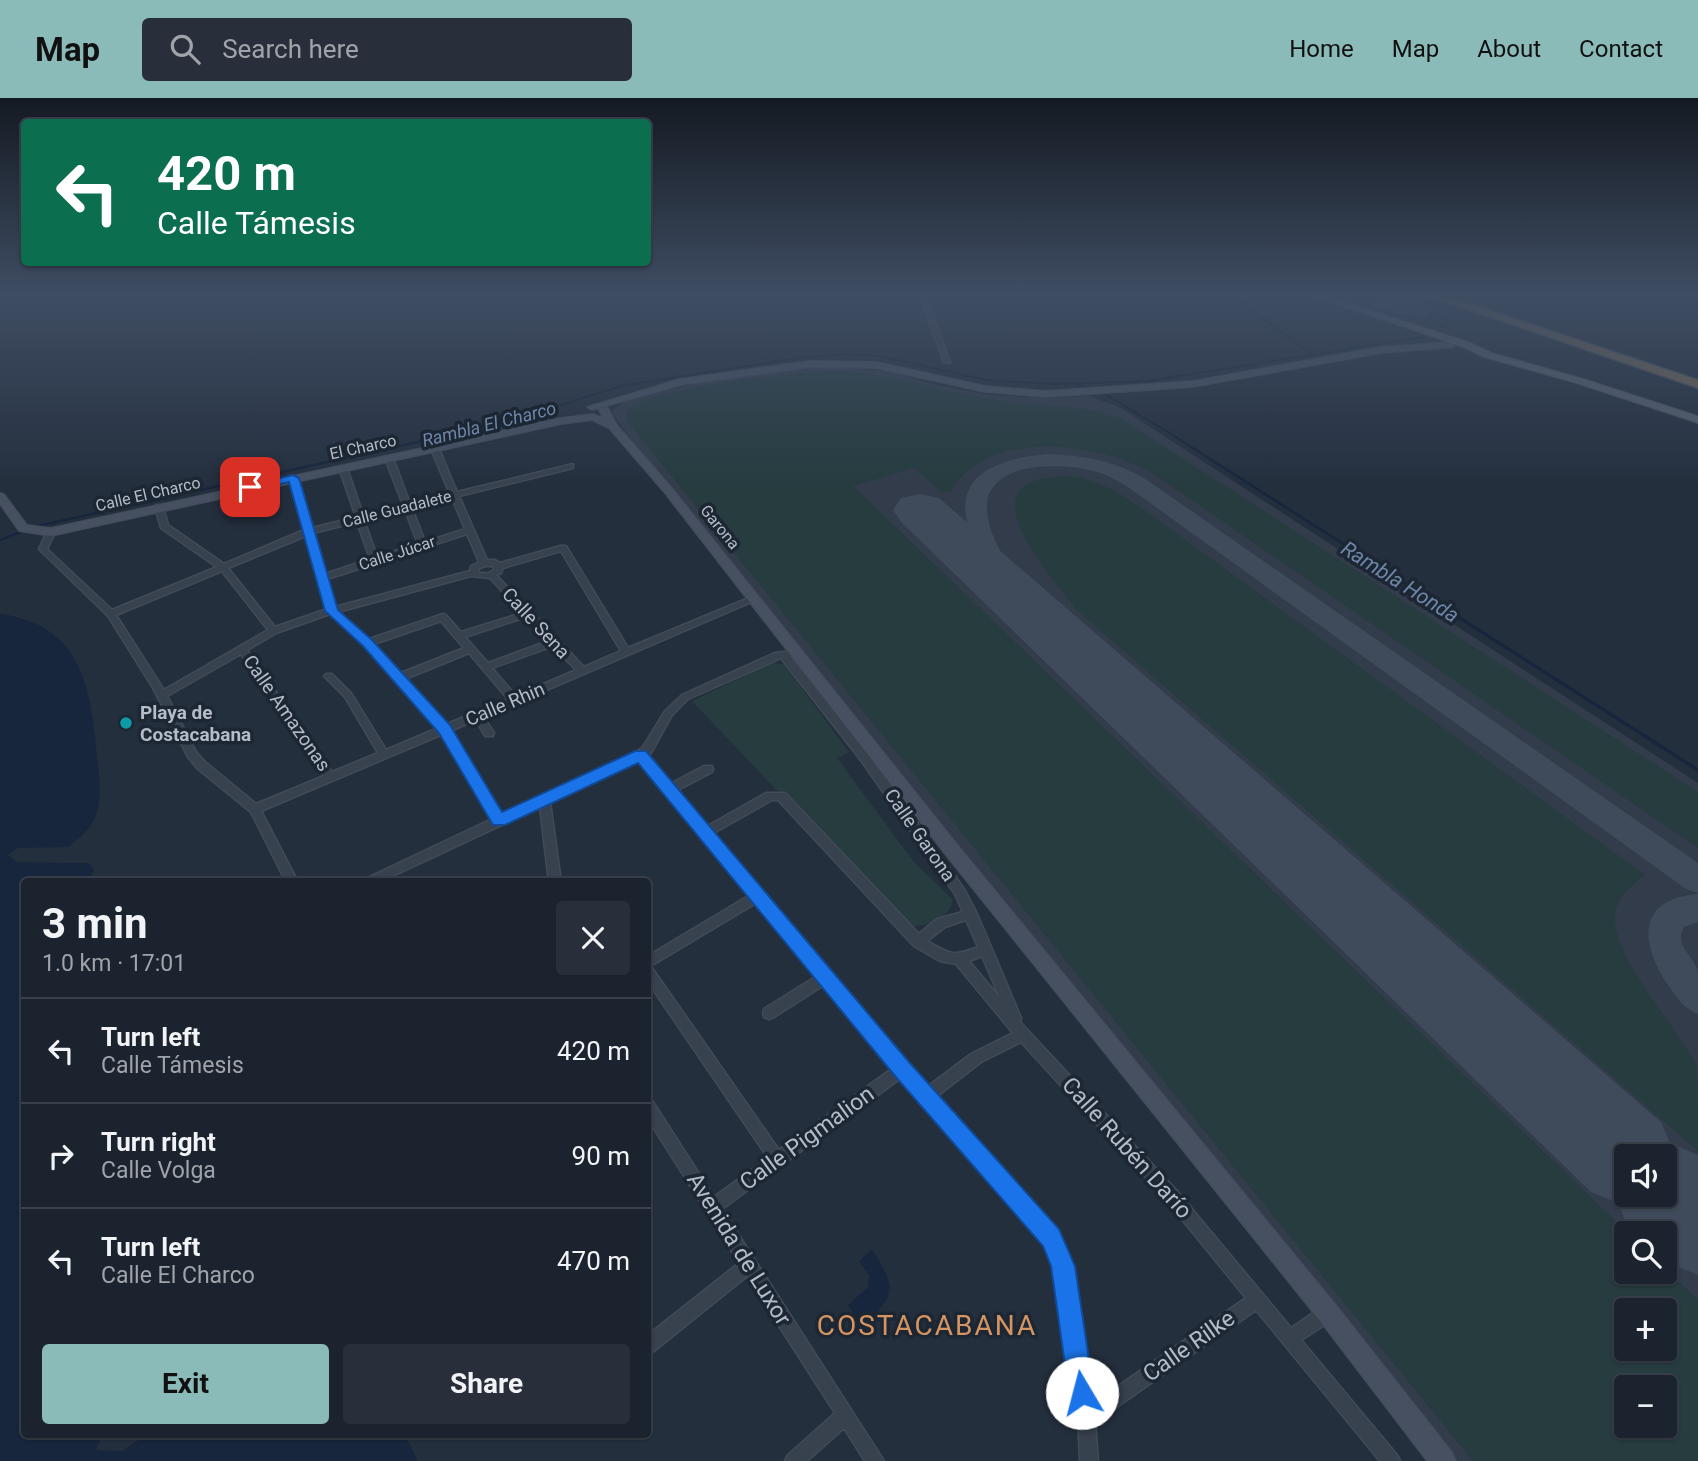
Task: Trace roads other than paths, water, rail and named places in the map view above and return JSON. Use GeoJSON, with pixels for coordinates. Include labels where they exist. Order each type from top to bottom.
{"type":"FeatureCollection","features":[{"type":"Feature","properties":{"kind":"highway"},"geometry":{"type":"LineString","coordinates":[[1626,358],[1698,381]]}},
{"type":"Feature","properties":{"kind":"main road","name":"El Charco"},"geometry":{"type":"LineString","coordinates":[[293,478],[481,439],[594,411],[614,400],[680,382],[835,363],[887,366],[1003,392],[1046,394],[1193,384],[1339,358]]}},
{"type":"Feature","properties":{"kind":"main road"},"geometry":{"type":"LineString","coordinates":[[1497,358],[1580,381],[1698,420]]}},
{"type":"Feature","properties":{"kind":"main road","name":"Garona"},"geometry":{"type":"LineString","coordinates":[[594,411],[613,426],[783,634],[790,653],[1328,1313],[1443,1461]]}},
{"type":"Feature","properties":{"kind":"main road","name":"Calle El Charco"},"geometry":{"type":"LineString","coordinates":[[51,531],[293,478]]}},
{"type":"Feature","properties":{"kind":"main road"},"geometry":{"type":"LineString","coordinates":[[0,496],[23,528],[51,531]]}},
{"type":"Feature","properties":{"kind":"street"},"geometry":{"type":"LineString","coordinates":[[945,358],[947,362]]}},
{"type":"Feature","properties":{"kind":"street"},"geometry":{"type":"LineString","coordinates":[[435,449],[484,562]]}},
{"type":"Feature","properties":{"kind":"street"},"geometry":{"type":"LineString","coordinates":[[389,458],[422,545]]}},
{"type":"Feature","properties":{"kind":"street","name":"Calle Guadalete"},"geometry":{"type":"LineString","coordinates":[[111,614],[310,531],[570,466]]}},
{"type":"Feature","properties":{"kind":"street"},"geometry":{"type":"LineString","coordinates":[[343,467],[374,561]]}},
{"type":"Feature","properties":{"kind":"street"},"geometry":{"type":"LineString","coordinates":[[293,478],[332,611],[368,643],[445,729],[499,821]]}},
{"type":"Feature","properties":{"kind":"street"},"geometry":{"type":"LineString","coordinates":[[159,507],[164,526],[223,567],[273,631]]}},
{"type":"Feature","properties":{"kind":"street","name":"Calle Júcar"},"geometry":{"type":"LineString","coordinates":[[323,577],[471,530]]}},
{"type":"Feature","properties":{"kind":"street"},"geometry":{"type":"LineString","coordinates":[[51,531],[43,549],[111,614],[162,695],[189,749],[201,765],[255,809],[290,878]]}},
{"type":"Feature","properties":{"kind":"street"},"geometry":{"type":"LineString","coordinates":[[473,573],[477,566],[484,562],[499,566],[563,548],[626,652]]}},
{"type":"Feature","properties":{"kind":"street"},"geometry":{"type":"LineString","coordinates":[[162,695],[273,631],[332,611],[473,573],[481,577],[491,575],[499,566]]}},
{"type":"Feature","properties":{"kind":"street","name":"Calle Sena"},"geometry":{"type":"LineString","coordinates":[[491,575],[582,671]]}},
{"type":"Feature","properties":{"kind":"street","name":"Calle Rhin"},"geometry":{"type":"LineString","coordinates":[[255,809],[754,599]]}},
{"type":"Feature","properties":{"kind":"street"},"geometry":{"type":"LineString","coordinates":[[458,636],[527,614]]}},
{"type":"Feature","properties":{"kind":"street"},"geometry":{"type":"LineString","coordinates":[[368,643],[443,617],[514,700]]}},
{"type":"Feature","properties":{"kind":"street"},"geometry":{"type":"LineString","coordinates":[[485,667],[554,642]]}},
{"type":"Feature","properties":{"kind":"street","name":"Calle Amazonas"},"geometry":{"type":"LineString","coordinates":[[242,649],[331,778]]}},
{"type":"Feature","properties":{"kind":"street"},"geometry":{"type":"LineString","coordinates":[[398,678],[471,649]]}},
{"type":"Feature","properties":{"kind":"street"},"geometry":{"type":"LineString","coordinates":[[378,878],[640,755],[647,750],[675,704],[790,653]]}},
{"type":"Feature","properties":{"kind":"street","name":"Calle Garona"},"geometry":{"type":"LineString","coordinates":[[790,653],[960,892],[1023,1035]]}},
{"type":"Feature","properties":{"kind":"street"},"geometry":{"type":"LineString","coordinates":[[329,676],[348,695],[384,755]]}},
{"type":"Feature","properties":{"kind":"street"},"geometry":{"type":"LineString","coordinates":[[478,716],[489,733]]}},
{"type":"Feature","properties":{"kind":"street"},"geometry":{"type":"LineString","coordinates":[[640,755],[902,1069],[1051,1237],[1063,1266],[1086,1418],[1089,1461]]}},
{"type":"Feature","properties":{"kind":"street"},"geometry":{"type":"LineString","coordinates":[[670,789],[708,769]]}},
{"type":"Feature","properties":{"kind":"street","name":"Calle Rubén Darío"},"geometry":{"type":"LineString","coordinates":[[705,833],[770,796],[781,796],[918,942],[945,958],[961,961],[1023,1035],[1172,1196],[1391,1461]]}},
{"type":"Feature","properties":{"kind":"street"},"geometry":{"type":"LineString","coordinates":[[544,800],[554,878]]}},
{"type":"Feature","properties":{"kind":"street"},"geometry":{"type":"LineString","coordinates":[[651,960],[757,896]]}},
{"type":"Feature","properties":{"kind":"street"},"geometry":{"type":"LineString","coordinates":[[918,942],[941,923],[971,914]]}},
{"type":"Feature","properties":{"kind":"street"},"geometry":{"type":"LineString","coordinates":[[961,961],[986,949]]}},
{"type":"Feature","properties":{"kind":"street"},"geometry":{"type":"LineString","coordinates":[[651,976],[777,1159]]}},
{"type":"Feature","properties":{"kind":"street"},"geometry":{"type":"LineString","coordinates":[[769,1013],[825,977]]}},
{"type":"Feature","properties":{"kind":"street"},"geometry":{"type":"LineString","coordinates":[[927,1096],[976,1058],[1023,1035]]}},
{"type":"Feature","properties":{"kind":"street","name":"Calle Pigmalion"},"geometry":{"type":"LineString","coordinates":[[713,1207],[902,1069]]}},
{"type":"Feature","properties":{"kind":"street","name":"Avenida de Luxor"},"geometry":{"type":"LineString","coordinates":[[651,1112],[875,1461]]}},
{"type":"Feature","properties":{"kind":"street"},"geometry":{"type":"LineString","coordinates":[[651,1343],[749,1265]]}},
{"type":"Feature","properties":{"kind":"street","name":"Calle Rilke"},"geometry":{"type":"LineString","coordinates":[[1086,1418],[1258,1298]]}},
{"type":"Feature","properties":{"kind":"street"},"geometry":{"type":"LineString","coordinates":[[1291,1337],[1328,1313]]}},
{"type":"Feature","properties":{"kind":"street"},"geometry":{"type":"LineString","coordinates":[[794,1461],[845,1415]]}},
{"type":"Feature","properties":{"kind":"waterway","name":"Rambla El Charco"},"geometry":{"type":"LineString","coordinates":[[438,437],[511,421],[621,386],[803,358]]}},
{"type":"Feature","properties":{"kind":"waterway","name":"Rambla El Charco"},"geometry":{"type":"LineString","coordinates":[[886,358],[986,380],[1055,384],[1148,381],[1295,358]]}},
{"type":"Feature","properties":{"kind":"waterway","name":"Rambla El Charco"},"geometry":{"type":"LineString","coordinates":[[1076,385],[1091,389]]}},
{"type":"Feature","properties":{"kind":"waterway","name":"Rambla Honda"},"geometry":{"type":"LineString","coordinates":[[1103,393],[1176,437]]}},
{"type":"Feature","properties":{"kind":"waterway","name":"Rambla El Charco"},"geometry":{"type":"LineString","coordinates":[[33,527],[445,436]]}},
{"type":"Feature","properties":{"kind":"waterway","name":"Rambla Honda"},"geometry":{"type":"LineString","coordinates":[[1174,436],[1455,615]]}},
{"type":"Feature","properties":{"kind":"waterway","name":"Rambla El Charco"},"geometry":{"type":"LineString","coordinates":[[0,540],[26,530]]}},
{"type":"Feature","properties":{"kind":"waterway","name":"Rambla Honda"},"geometry":{"type":"LineString","coordinates":[[1452,613],[1698,770]]}},
{"type":"Feature","properties":{"kind":"place","name":"Playa de Costacabana"},"geometry":{"type":"Point","coordinates":[126,723]}},
{"type":"Feature","properties":{"kind":"district","name":"COSTACABANA"},"geometry":{"type":"Point","coordinates":[927,1325]}}]}
